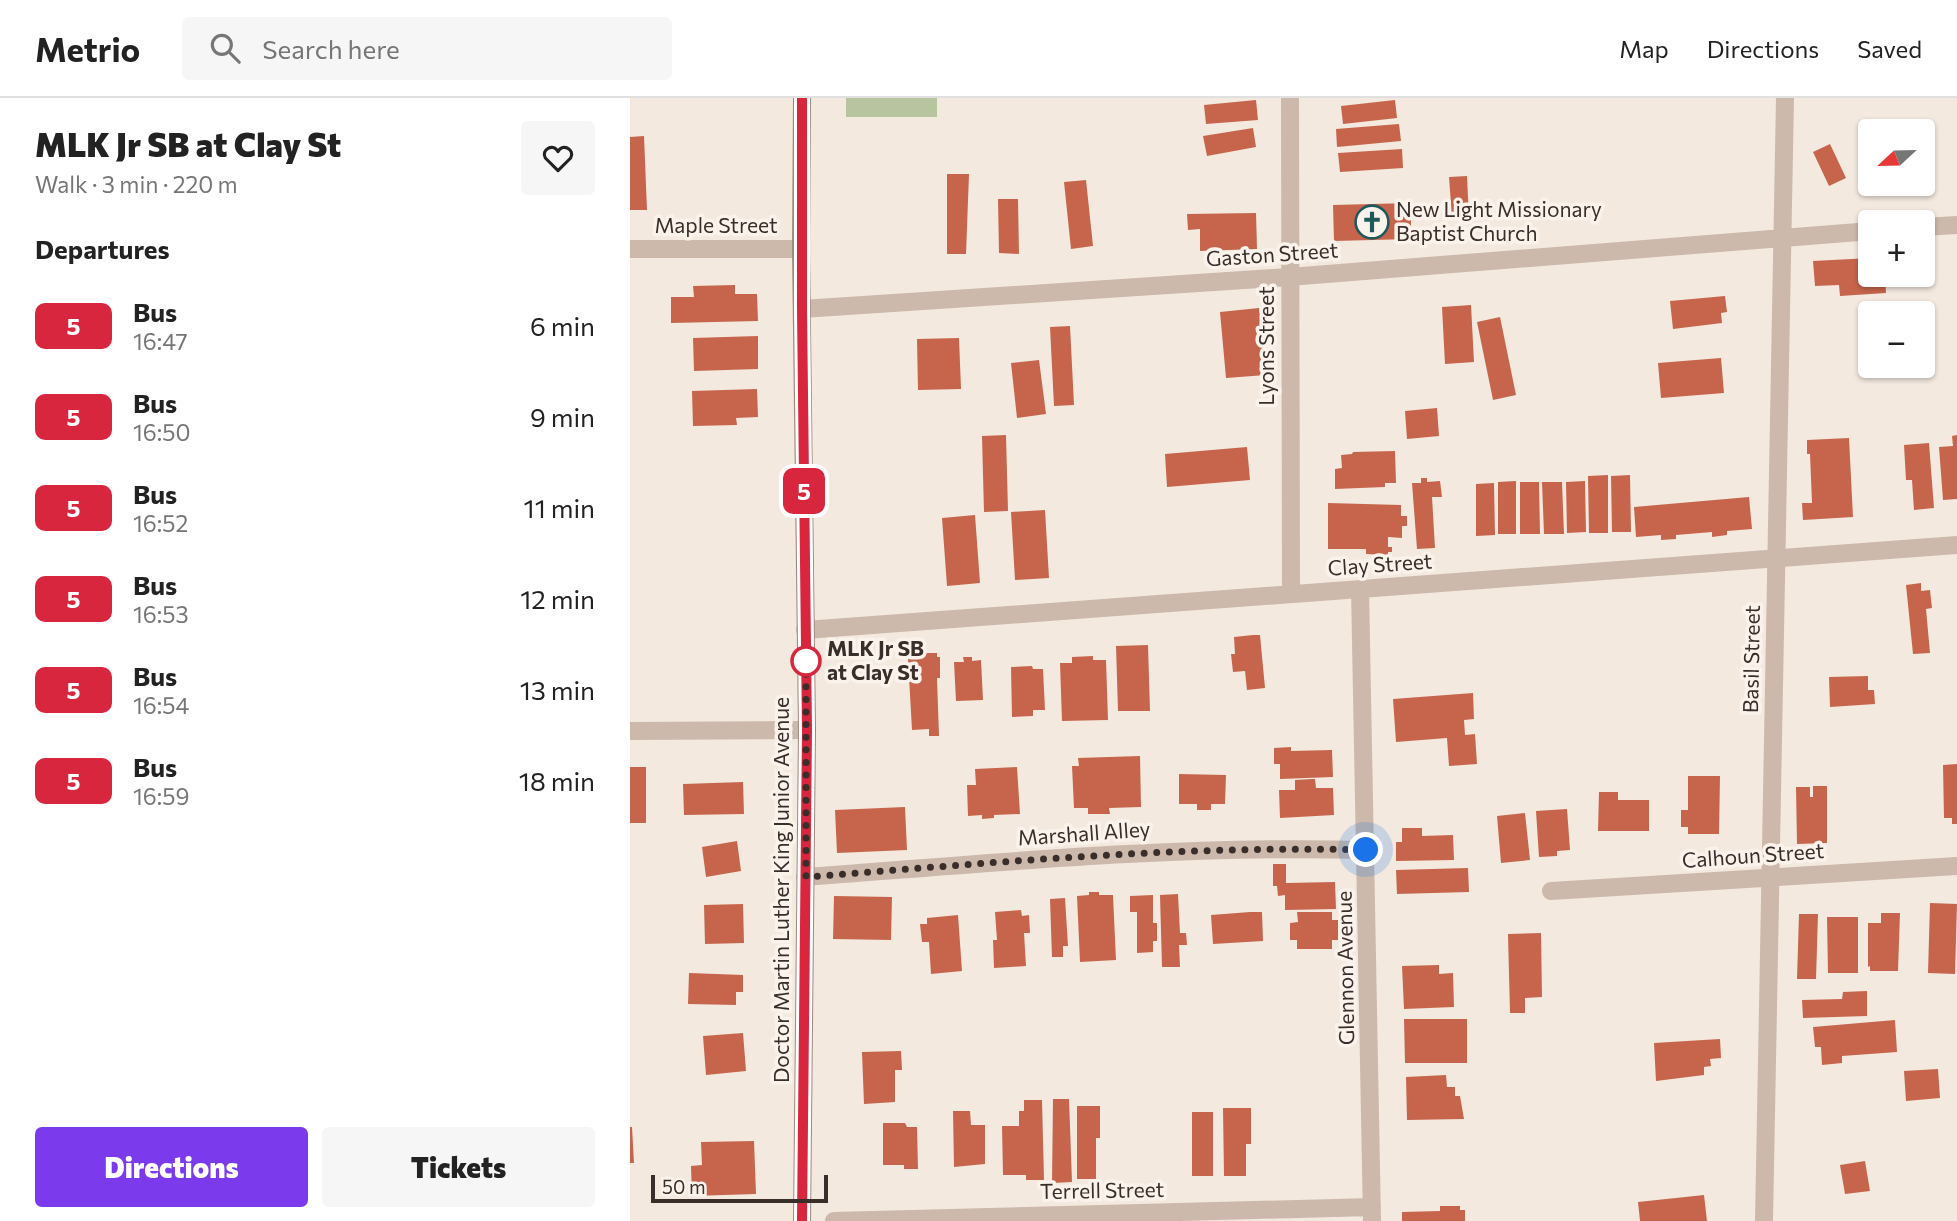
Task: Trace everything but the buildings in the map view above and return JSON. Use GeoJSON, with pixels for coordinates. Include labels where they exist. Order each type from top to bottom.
{"type":"FeatureCollection","features":[{"type":"Feature","properties":{"kind":"main road","name":"Doctor Martin Luther King Junior Avenue"},"geometry":{"type":"LineString","coordinates":[[802,98],[801,249],[807,730],[802,1221]]}},
{"type":"Feature","properties":{"kind":"street","name":"Lyons Street"},"geometry":{"type":"LineString","coordinates":[[1290,98],[1291,594]]}},
{"type":"Feature","properties":{"kind":"street","name":"Basil Street"},"geometry":{"type":"LineString","coordinates":[[1764,1221],[1784,98]]}},
{"type":"Feature","properties":{"kind":"street"},"geometry":{"type":"LineString","coordinates":[[1935,226],[1957,225]]}},
{"type":"Feature","properties":{"kind":"street","name":"Gaston Street"},"geometry":{"type":"LineString","coordinates":[[802,309],[1289,277],[1858,232]]}},
{"type":"Feature","properties":{"kind":"street","name":"Maple Street"},"geometry":{"type":"LineString","coordinates":[[630,249],[801,249]]}},
{"type":"Feature","properties":{"kind":"street","name":"Clay Street"},"geometry":{"type":"LineString","coordinates":[[805,630],[1957,545]]}},
{"type":"Feature","properties":{"kind":"street","name":"Glennon Avenue"},"geometry":{"type":"LineString","coordinates":[[1360,589],[1372,1214]]}},
{"type":"Feature","properties":{"kind":"street"},"geometry":{"type":"LineString","coordinates":[[630,731],[807,730]]}},
{"type":"Feature","properties":{"kind":"street","name":"Marshall Alley"},"geometry":{"type":"LineString","coordinates":[[806,877],[1103,855],[1273,848],[1366,850]]}},
{"type":"Feature","properties":{"kind":"street","name":"Calhoun Street"},"geometry":{"type":"LineString","coordinates":[[1551,891],[1957,866]]}},
{"type":"Feature","properties":{"kind":"street","name":"Terrell Street"},"geometry":{"type":"LineString","coordinates":[[834,1221],[1372,1214]]}},
{"type":"Feature","properties":{"kind":"green space"},"geometry":{"type":"Polygon","coordinates":[[[846,98],[937,98],[937,117],[846,117],[846,98]]]}},
{"type":"Feature","properties":{"kind":"bus line","name":"5"},"geometry":{"type":"LineString","coordinates":[[802,98],[801,249],[807,730],[802,1221]]}},
{"type":"Feature","properties":{"kind":"place","name":"New Light Missionary Baptist Church"},"geometry":{"type":"Point","coordinates":[1372,222]}},
{"type":"Feature","properties":{"kind":"place","name":"MLK Jr SB at Clay St"},"geometry":{"type":"Point","coordinates":[806,661]}},
{"type":"Feature","properties":{"kind":"route"},"geometry":{"type":"LineString","coordinates":[[806,661],[806,655],[807,730],[806,877],[1103,855],[1273,848],[1366,850]]}}]}
